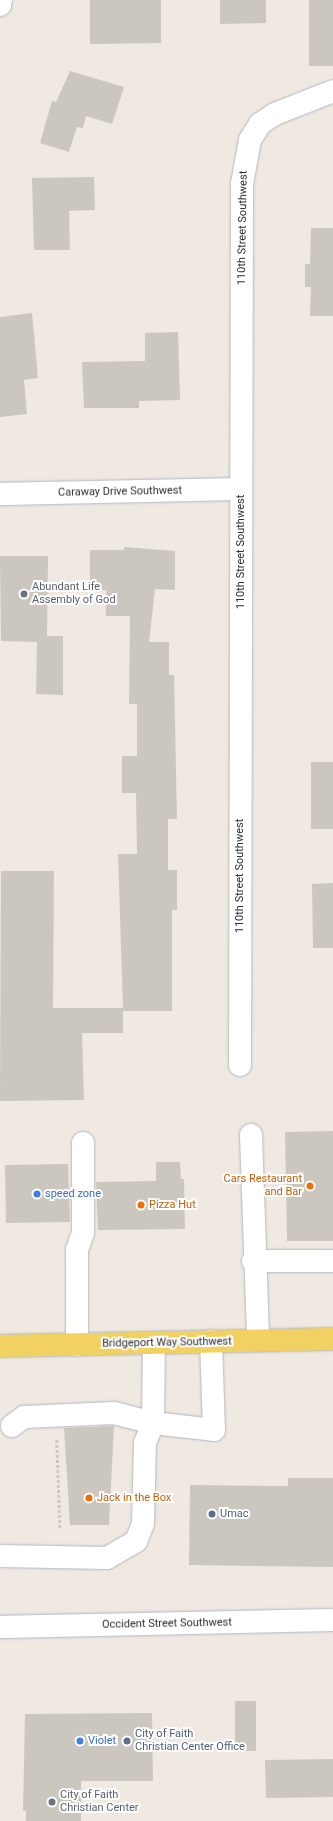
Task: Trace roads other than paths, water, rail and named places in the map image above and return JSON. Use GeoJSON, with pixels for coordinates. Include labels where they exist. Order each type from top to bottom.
{"type":"FeatureCollection","features":[{"type":"Feature","properties":{"kind":"main road","name":"Bridgeport Way Southwest"},"geometry":{"type":"LineString","coordinates":[[0,1346],[333,1339]]}},
{"type":"Feature","properties":{"kind":"street"},"geometry":{"type":"LineString","coordinates":[[0,5],[1,0]]}},
{"type":"Feature","properties":{"kind":"street","name":"110th Street Southwest"},"geometry":{"type":"LineString","coordinates":[[240,1065],[242,184],[247,150],[253,131],[274,114],[333,91]]}},
{"type":"Feature","properties":{"kind":"street","name":"Caraway Drive Southwest"},"geometry":{"type":"LineString","coordinates":[[0,494],[241,490]]}},
{"type":"Feature","properties":{"kind":"street"},"geometry":{"type":"LineString","coordinates":[[251,1134],[253,1261],[258,1340]]}},
{"type":"Feature","properties":{"kind":"street"},"geometry":{"type":"LineString","coordinates":[[77,1345],[77,1250],[83,1233],[83,1143]]}},
{"type":"Feature","properties":{"kind":"street"},"geometry":{"type":"LineString","coordinates":[[253,1261],[333,1261]]}},
{"type":"Feature","properties":{"kind":"street"},"geometry":{"type":"LineString","coordinates":[[12,1426],[24,1417],[56,1414],[114,1413],[153,1423],[214,1430],[211,1341]]}},
{"type":"Feature","properties":{"kind":"street"},"geometry":{"type":"LineString","coordinates":[[5,1556],[107,1558],[136,1541],[143,1524],[145,1443],[153,1423],[154,1342]]}},
{"type":"Feature","properties":{"kind":"street","name":"Occident Street Southwest"},"geometry":{"type":"LineString","coordinates":[[0,1627],[333,1620]]}},
{"type":"Feature","properties":{"kind":"place","name":"Abundant Life Assembly of God"},"geometry":{"type":"Point","coordinates":[24,594]}},
{"type":"Feature","properties":{"kind":"place","name":"Cars Restaurant and Bar"},"geometry":{"type":"Point","coordinates":[310,1186]}},
{"type":"Feature","properties":{"kind":"place","name":"speed zone"},"geometry":{"type":"Point","coordinates":[37,1194]}},
{"type":"Feature","properties":{"kind":"place","name":"Pizza Hut"},"geometry":{"type":"Point","coordinates":[141,1205]}},
{"type":"Feature","properties":{"kind":"place","name":"Jack in the Box"},"geometry":{"type":"Point","coordinates":[89,1498]}},
{"type":"Feature","properties":{"kind":"place","name":"Umac"},"geometry":{"type":"Point","coordinates":[212,1514]}},
{"type":"Feature","properties":{"kind":"place","name":"Violet"},"geometry":{"type":"Point","coordinates":[80,1741]}},
{"type":"Feature","properties":{"kind":"place","name":"City of Faith Christian Center Office"},"geometry":{"type":"Point","coordinates":[127,1741]}},
{"type":"Feature","properties":{"kind":"place","name":"City of Faith Christian Center"},"geometry":{"type":"Point","coordinates":[52,1802]}}]}
